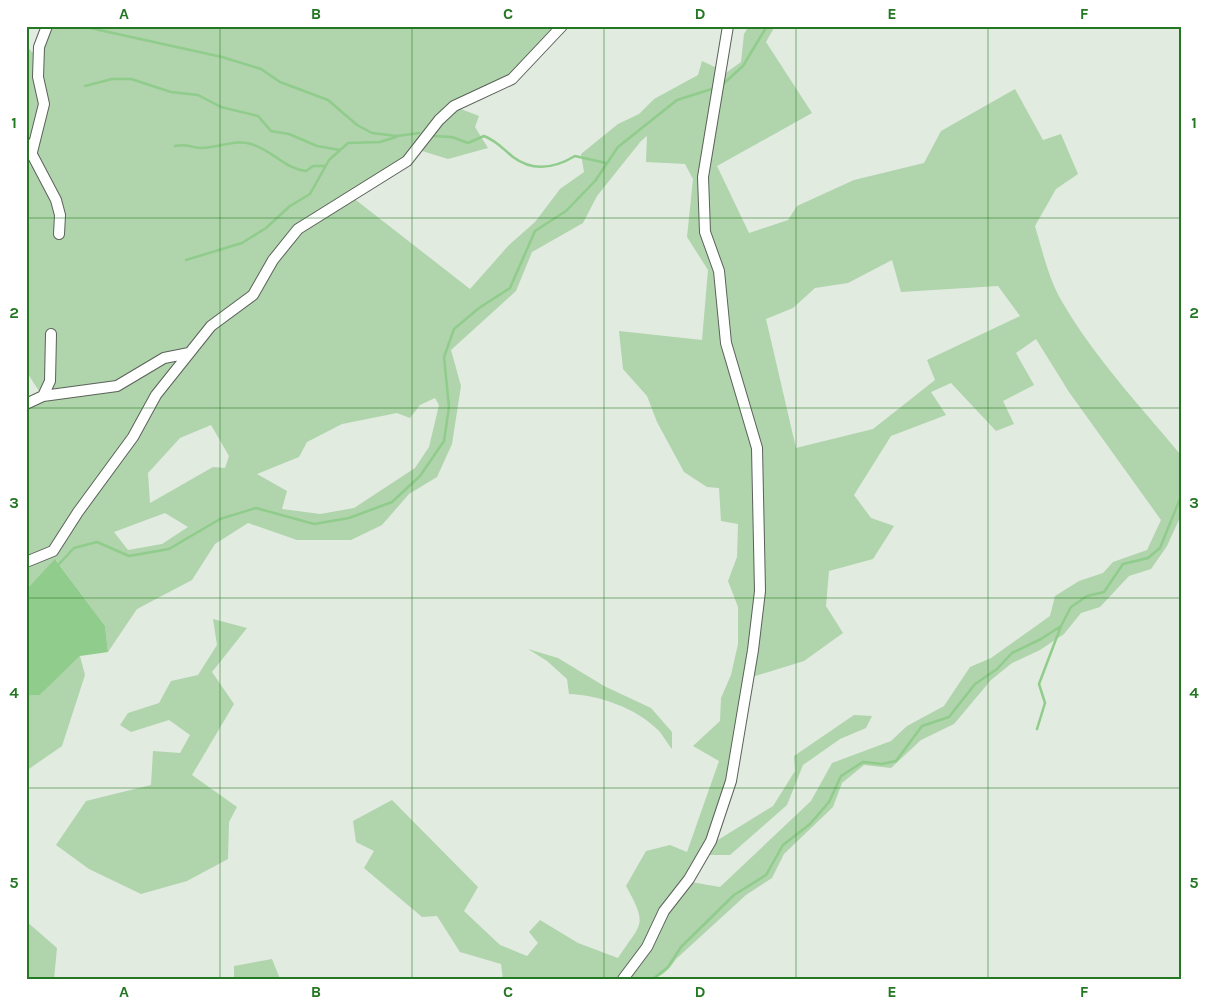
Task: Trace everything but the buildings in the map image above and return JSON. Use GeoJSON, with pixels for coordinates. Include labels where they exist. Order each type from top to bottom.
{"type":"FeatureCollection","features":[{"type":"Feature","properties":{"kind":"street"},"geometry":{"type":"LineString","coordinates":[[47,26],[38,47],[38,77],[44,104],[29,147],[56,200],[60,215],[59,234]]}},
{"type":"Feature","properties":{"kind":"street"},"geometry":{"type":"LineString","coordinates":[[26,562],[53,552],[78,512],[133,437],[156,395],[211,326],[253,295],[273,260],[298,229],[407,161],[439,120],[454,106],[512,79],[562,26]]}},
{"type":"Feature","properties":{"kind":"street"},"geometry":{"type":"LineString","coordinates":[[623,979],[647,948],[664,911],[689,879],[711,841],[731,781],[753,650],[760,591],[758,448],[726,343],[719,271],[705,232],[703,177],[728,26]]}},
{"type":"Feature","properties":{"kind":"street"},"geometry":{"type":"LineString","coordinates":[[43,396],[50,381],[51,334]]}},
{"type":"Feature","properties":{"kind":"street"},"geometry":{"type":"LineString","coordinates":[[26,404],[43,396],[118,386],[164,358],[189,353]]}},
{"type":"Feature","properties":{"kind":"shaded area"},"geometry":{"type":"Polygon","coordinates":[[[51,26],[558,26],[510,76],[451,104],[405,159],[296,226],[250,292],[190,348],[116,383],[47,393],[48,380],[41,394],[26,371],[26,147],[62,215],[35,152],[48,103],[41,77],[42,48],[51,26]]]}},
{"type":"Feature","properties":{"kind":"shaded area"},"geometry":{"type":"Polygon","coordinates":[[[749,26],[775,26],[766,42],[812,113],[717,166],[749,233],[788,220],[797,206],[854,180],[924,163],[941,131],[1015,89],[1043,140],[1061,134],[1078,174],[1056,189],[1035,226],[1047,267],[1059,296],[1090,344],[1119,382],[1180,454],[1182,451],[1182,513],[1167,546],[1151,569],[1129,576],[1100,607],[1081,613],[1064,634],[1040,650],[1012,663],[991,680],[954,724],[921,740],[891,768],[864,765],[842,783],[833,807],[784,854],[772,878],[746,895],[676,959],[666,972],[655,978],[626,979],[666,912],[691,882],[720,887],[811,801],[832,763],[891,741],[907,726],[944,706],[970,667],[991,658],[1050,616],[1055,596],[1079,581],[1103,573],[1113,562],[1147,550],[1161,520],[1069,392],[1036,339],[1016,353],[1034,385],[1003,401],[1014,424],[996,431],[951,383],[931,392],[946,415],[891,436],[854,495],[871,518],[894,526],[873,559],[829,571],[826,606],[843,633],[804,661],[752,677],[763,484],[729,344],[707,232],[705,177],[723,75],[741,62],[744,34],[749,26]],[[892,260],[848,283],[815,288],[793,308],[766,319],[796,448],[873,429],[935,380],[927,360],[1020,316],[998,286],[901,292],[892,260]]]}},
{"type":"Feature","properties":{"kind":"shaded area"},"geometry":{"type":"Polygon","coordinates":[[[26,45],[32,52],[35,52],[42,105],[31,146],[26,138],[26,45]]]}},
{"type":"Feature","properties":{"kind":"shaded area"},"geometry":{"type":"Polygon","coordinates":[[[702,61],[717,68],[699,176],[711,258],[753,447],[756,590],[750,650],[728,773],[722,800],[706,842],[644,943],[617,979],[503,979],[501,964],[460,952],[437,916],[422,917],[364,868],[374,851],[356,842],[353,821],[392,800],[478,887],[464,911],[500,945],[527,956],[538,943],[529,932],[540,920],[578,943],[618,958],[639,924],[637,909],[626,886],[646,851],[670,845],[687,852],[719,761],[693,746],[720,721],[721,698],[731,675],[738,644],[738,607],[728,581],[737,557],[738,524],[721,521],[719,488],[707,487],[684,472],[657,422],[647,396],[623,369],[619,331],[702,340],[708,270],[687,237],[693,179],[685,164],[646,162],[647,136],[597,196],[583,223],[532,252],[516,291],[451,350],[461,386],[452,444],[437,477],[409,494],[382,525],[351,540],[297,540],[248,523],[215,544],[192,580],[137,609],[108,652],[105,626],[56,560],[26,590],[26,564],[55,553],[157,396],[214,328],[256,296],[277,260],[300,231],[352,197],[470,289],[509,245],[535,222],[560,189],[584,172],[581,154],[618,124],[639,114],[654,99],[698,75],[702,61]],[[435,398],[420,405],[410,418],[397,413],[342,424],[307,442],[299,457],[257,474],[287,491],[282,509],[320,514],[354,508],[415,468],[429,447],[439,405],[435,398]],[[211,425],[180,438],[148,473],[150,503],[213,467],[225,468],[229,456],[211,425]],[[165,513],[114,532],[128,550],[162,544],[188,527],[165,513]]]}},
{"type":"Feature","properties":{"kind":"shaded area"},"geometry":{"type":"Polygon","coordinates":[[[458,108],[479,116],[475,127],[488,148],[448,159],[419,150],[441,123],[458,108]]]}},
{"type":"Feature","properties":{"kind":"shaded area"},"geometry":{"type":"Polygon","coordinates":[[[176,360],[148,398],[129,437],[81,499],[49,550],[26,559],[26,408],[44,398],[118,390],[166,362],[176,360]]]}},
{"type":"Feature","properties":{"kind":"shaded area"},"geometry":{"type":"Polygon","coordinates":[[[55,559],[105,626],[108,652],[80,656],[40,695],[26,696],[26,590],[55,559]]]}},
{"type":"Feature","properties":{"kind":"shaded area"},"geometry":{"type":"Polygon","coordinates":[[[213,619],[247,628],[212,672],[234,704],[192,775],[237,807],[229,822],[228,859],[187,881],[141,894],[89,869],[56,845],[86,801],[151,785],[153,751],[180,753],[190,735],[169,720],[131,732],[120,725],[128,713],[159,703],[171,681],[198,675],[217,645],[213,619]]]}},
{"type":"Feature","properties":{"kind":"shaded area"},"geometry":{"type":"Polygon","coordinates":[[[528,649],[558,658],[604,686],[651,708],[672,732],[672,749],[658,730],[628,709],[605,700],[569,694],[567,679],[547,661],[528,649]]]}},
{"type":"Feature","properties":{"kind":"shaded area"},"geometry":{"type":"Polygon","coordinates":[[[80,656],[85,675],[62,746],[26,771],[26,696],[40,695],[80,656]]]}},
{"type":"Feature","properties":{"kind":"shaded area"},"geometry":{"type":"Polygon","coordinates":[[[854,715],[872,716],[866,728],[840,739],[803,765],[787,805],[730,855],[706,855],[713,843],[773,806],[795,771],[794,756],[854,715]]]}},
{"type":"Feature","properties":{"kind":"shaded area"},"geometry":{"type":"Polygon","coordinates":[[[26,921],[57,948],[54,979],[26,979],[26,921]]]}},
{"type":"Feature","properties":{"kind":"shaded area"},"geometry":{"type":"Polygon","coordinates":[[[272,959],[280,979],[234,979],[234,966],[272,959]]]}},
{"type":"Feature","properties":{"kind":"waterway"},"geometry":{"type":"LineString","coordinates":[[81,26],[222,57],[261,69],[280,82],[328,100],[357,125],[372,133],[397,136],[419,133]]}},
{"type":"Feature","properties":{"kind":"waterway"},"geometry":{"type":"LineString","coordinates":[[722,85],[743,66],[767,26]]}},
{"type":"Feature","properties":{"kind":"waterway"},"geometry":{"type":"LineString","coordinates":[[85,86],[112,79],[131,79],[171,92],[198,95],[221,107],[258,116],[271,131],[289,134],[317,146],[340,150]]}},
{"type":"Feature","properties":{"kind":"waterway"},"geometry":{"type":"LineString","coordinates":[[59,564],[74,548],[97,542],[129,556],[169,549],[220,519],[256,508],[314,524],[349,518],[392,502],[420,476],[444,441],[449,407],[444,357],[454,329],[479,308],[510,288],[535,231],[566,211],[595,181],[618,147],[677,100],[715,88]]}},
{"type":"Feature","properties":{"kind":"waterway"},"geometry":{"type":"LineString","coordinates":[[432,136],[452,137],[468,143],[484,136],[513,157],[528,165],[552,166],[575,156],[606,163]]}},
{"type":"Feature","properties":{"kind":"waterway"},"geometry":{"type":"LineString","coordinates":[[186,260],[242,243],[266,228],[290,206],[310,194],[329,160],[348,143],[380,142],[396,137]]}},
{"type":"Feature","properties":{"kind":"waterway"},"geometry":{"type":"LineString","coordinates":[[175,146],[183,145],[201,148],[245,143],[266,150],[298,170],[306,171],[313,166],[325,166]]}},
{"type":"Feature","properties":{"kind":"waterway"},"geometry":{"type":"LineString","coordinates":[[653,979],[668,967],[681,947],[734,895],[766,875],[783,845],[810,824],[829,802],[841,776],[863,762],[882,764],[896,761],[922,726],[949,717],[975,684],[997,669],[1012,653],[1041,639],[1061,626],[1071,607],[1087,596],[1104,592],[1123,564],[1148,558],[1160,548],[1182,494]]}},
{"type":"Feature","properties":{"kind":"waterway"},"geometry":{"type":"LineString","coordinates":[[1037,729],[1045,703],[1039,684],[1061,626]]}}]}
